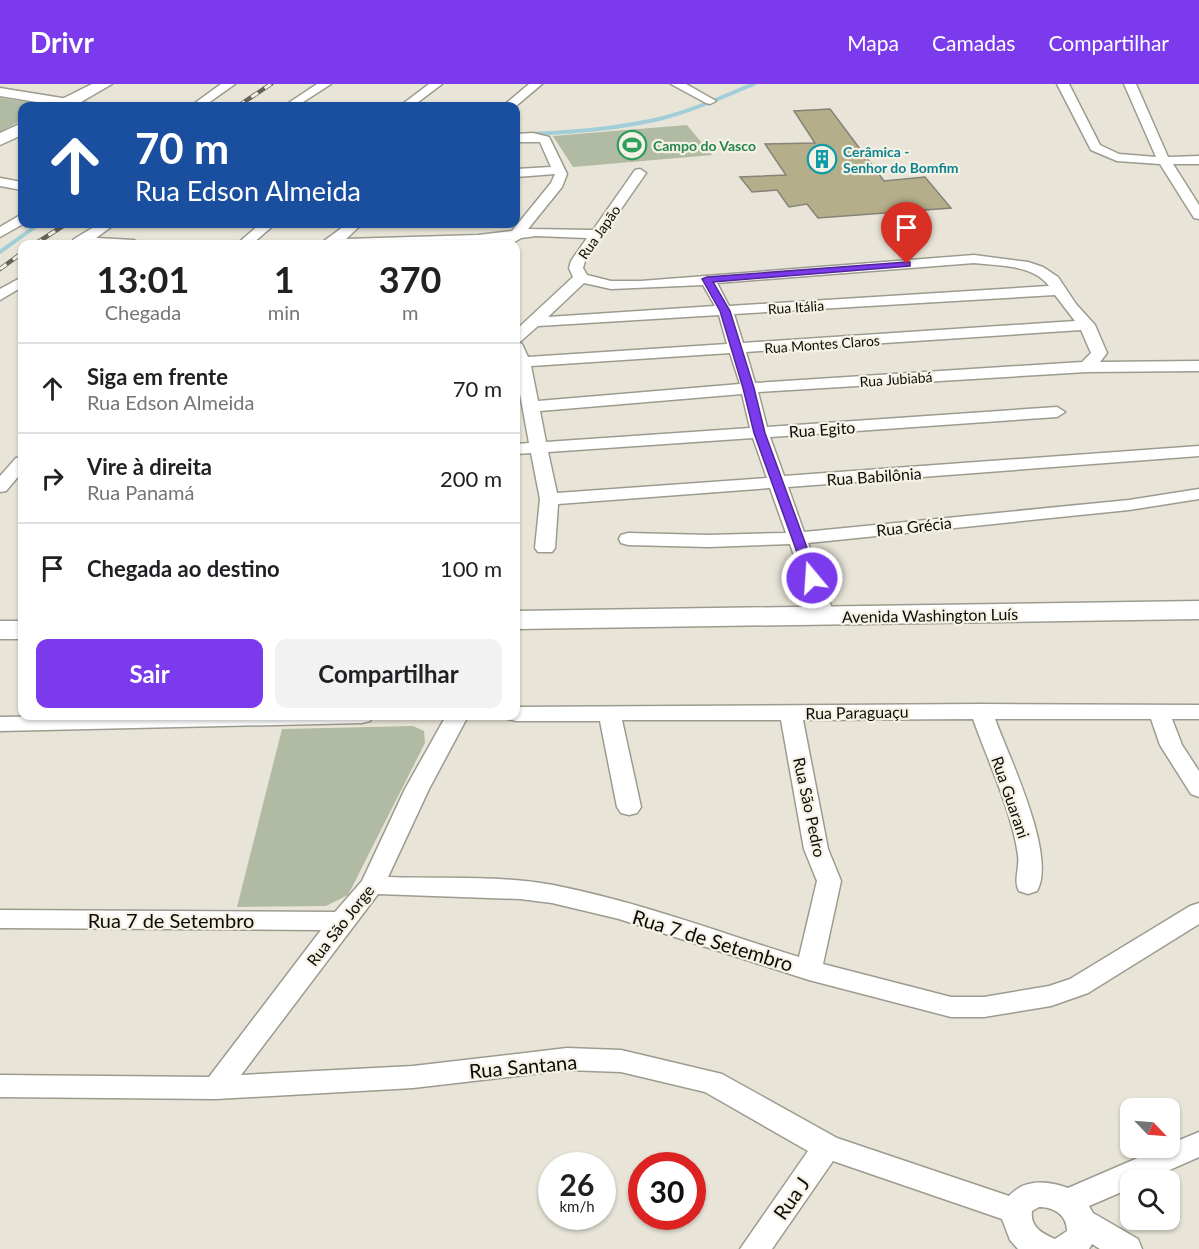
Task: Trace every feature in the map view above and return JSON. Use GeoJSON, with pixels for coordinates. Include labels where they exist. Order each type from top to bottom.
{"type":"FeatureCollection","features":[{"type":"Feature","properties":{"kind":"main road"},"geometry":{"type":"LineString","coordinates":[[71,102],[104,84]]}},
{"type":"Feature","properties":{"kind":"main road"},"geometry":{"type":"LineString","coordinates":[[0,140],[18,130]]}},
{"type":"Feature","properties":{"kind":"main road","name":"Avenida Washington Luís"},"geometry":{"type":"LineString","coordinates":[[520,620],[1199,610]]}},
{"type":"Feature","properties":{"kind":"main road"},"geometry":{"type":"LineString","coordinates":[[0,630],[18,630]]}},
{"type":"Feature","properties":{"kind":"street"},"geometry":{"type":"LineString","coordinates":[[203,102],[230,84]]}},
{"type":"Feature","properties":{"kind":"street"},"geometry":{"type":"LineString","coordinates":[[296,102],[325,84]]}},
{"type":"Feature","properties":{"kind":"street"},"geometry":{"type":"LineString","coordinates":[[411,102],[436,84]]}},
{"type":"Feature","properties":{"kind":"street"},"geometry":{"type":"LineString","coordinates":[[514,102],[536,84]]}},
{"type":"Feature","properties":{"kind":"street"},"geometry":{"type":"LineString","coordinates":[[677,84],[710,101]]}},
{"type":"Feature","properties":{"kind":"street"},"geometry":{"type":"LineString","coordinates":[[1063,84],[1095,147],[1101,152],[1120,158],[1199,160]]}},
{"type":"Feature","properties":{"kind":"street"},"geometry":{"type":"LineString","coordinates":[[1130,84],[1163,159],[1199,215]]}},
{"type":"Feature","properties":{"kind":"street"},"geometry":{"type":"LineString","coordinates":[[0,92],[50,102]]}},
{"type":"Feature","properties":{"kind":"street"},"geometry":{"type":"LineString","coordinates":[[514,239],[561,178],[560,170],[546,142],[542,139],[520,138]]}},
{"type":"Feature","properties":{"kind":"street"},"geometry":{"type":"LineString","coordinates":[[520,173],[560,170]]}},
{"type":"Feature","properties":{"kind":"street","name":"Rua Japão"},"geometry":{"type":"LineString","coordinates":[[520,346],[534,322],[553,301],[581,278],[576,268],[578,261],[640,172]]}},
{"type":"Feature","properties":{"kind":"street"},"geometry":{"type":"LineString","coordinates":[[0,182],[18,185]]}},
{"type":"Feature","properties":{"kind":"street"},"geometry":{"type":"LineString","coordinates":[[1,231],[18,220]]}},
{"type":"Feature","properties":{"kind":"street"},"geometry":{"type":"LineString","coordinates":[[83,240],[102,228]]}},
{"type":"Feature","properties":{"kind":"street"},"geometry":{"type":"LineString","coordinates":[[249,240],[263,228]]}},
{"type":"Feature","properties":{"kind":"street"},"geometry":{"type":"LineString","coordinates":[[336,240],[350,228]]}},
{"type":"Feature","properties":{"kind":"street"},"geometry":{"type":"LineString","coordinates":[[433,240],[444,228]]}},
{"type":"Feature","properties":{"kind":"street"},"geometry":{"type":"LineString","coordinates":[[466,240],[599,234]]}},
{"type":"Feature","properties":{"kind":"street"},"geometry":{"type":"LineString","coordinates":[[581,278],[623,285],[987,260],[1023,265],[1038,270],[1053,280],[1058,290],[1087,325],[1099,353],[1087,367]]}},
{"type":"Feature","properties":{"kind":"street"},"geometry":{"type":"LineString","coordinates":[[707,279],[725,311],[749,388],[760,433],[825,617]]}},
{"type":"Feature","properties":{"kind":"street"},"geometry":{"type":"LineString","coordinates":[[0,296],[18,284]]}},
{"type":"Feature","properties":{"kind":"street","name":"Rua Itália"},"geometry":{"type":"LineString","coordinates":[[534,322],[1058,290]]}},
{"type":"Feature","properties":{"kind":"street","name":"Rua Montes Claros"},"geometry":{"type":"LineString","coordinates":[[520,350],[738,350],[1087,325]]}},
{"type":"Feature","properties":{"kind":"street"},"geometry":{"type":"LineString","coordinates":[[520,359],[549,499],[545,548]]}},
{"type":"Feature","properties":{"kind":"street","name":"Rua Jubiabá"},"geometry":{"type":"LineString","coordinates":[[531,407],[749,388],[1087,367],[1199,366]]}},
{"type":"Feature","properties":{"kind":"street","name":"Rua Egito"},"geometry":{"type":"LineString","coordinates":[[520,449],[1057,412]]}},
{"type":"Feature","properties":{"kind":"street","name":"Rua Babilônia"},"geometry":{"type":"LineString","coordinates":[[549,499],[1199,451]]}},
{"type":"Feature","properties":{"kind":"street"},"geometry":{"type":"LineString","coordinates":[[0,487],[18,467]]}},
{"type":"Feature","properties":{"kind":"street","name":"Rua Grécia"},"geometry":{"type":"LineString","coordinates":[[627,539],[709,541],[799,538],[1129,506],[1199,494]]}},
{"type":"Feature","properties":{"kind":"street","name":"Rua Guarani"},"geometry":{"type":"LineString","coordinates":[[981,711],[1025,832],[1031,858],[1028,885]]}},
{"type":"Feature","properties":{"kind":"street"},"geometry":{"type":"LineString","coordinates":[[1159,712],[1171,745],[1199,789]]}},
{"type":"Feature","properties":{"kind":"street","name":"Rua Paraguaçu"},"geometry":{"type":"LineString","coordinates":[[520,714],[1199,712]]}},
{"type":"Feature","properties":{"kind":"street","name":"Rua São Pedro"},"geometry":{"type":"LineString","coordinates":[[791,713],[816,849],[829,881],[809,970]]}},
{"type":"Feature","properties":{"kind":"street"},"geometry":{"type":"LineString","coordinates":[[610,715],[629,807]]}},
{"type":"Feature","properties":{"kind":"street"},"geometry":{"type":"LineString","coordinates":[[0,724],[181,720]]}},
{"type":"Feature","properties":{"kind":"street","name":"Rua São Jorge"},"geometry":{"type":"LineString","coordinates":[[216,1088],[342,921],[372,885],[417,789],[455,720]]}},
{"type":"Feature","properties":{"kind":"street","name":"Rua 7 de Setembro"},"geometry":{"type":"LineString","coordinates":[[372,885],[520,890],[552,894],[622,912],[809,970],[951,1008],[984,1007],[1051,996],[1078,986],[1199,912]]}},
{"type":"Feature","properties":{"kind":"street","name":"Rua 7 de Setembro"},"geometry":{"type":"LineString","coordinates":[[0,919],[342,921]]}},
{"type":"Feature","properties":{"kind":"street","name":"Rua Santana"},"geometry":{"type":"LineString","coordinates":[[0,1086],[216,1088],[413,1077],[567,1059],[621,1061],[712,1082],[827,1147],[1016,1211]]}},
{"type":"Feature","properties":{"kind":"street"},"geometry":{"type":"LineString","coordinates":[[1075,1212],[1199,1144]]}},
{"type":"Feature","properties":{"kind":"street","name":"Rua J"},"geometry":{"type":"LineString","coordinates":[[754,1249],[827,1147]]}},
{"type":"Feature","properties":{"kind":"street"},"geometry":{"type":"LineString","coordinates":[[1046,1249],[1032,1243],[1022,1234],[1017,1223],[1016,1211],[1021,1202],[1043,1193],[1056,1196],[1127,1249]]}},
{"type":"Feature","properties":{"kind":"street"},"geometry":{"type":"LineString","coordinates":[[1065,1249],[1074,1245],[1082,1235],[1075,1212]]}},
{"type":"Feature","properties":{"kind":"green space"},"geometry":{"type":"Polygon","coordinates":[[[0,98],[29,102],[18,102],[18,122],[0,132],[0,98]]]}},
{"type":"Feature","properties":{"kind":"green space","name":"Campo do Vasco"},"geometry":{"type":"Polygon","coordinates":[[[687,125],[712,155],[573,167],[553,136],[687,125]]]}},
{"type":"Feature","properties":{"kind":"green space"},"geometry":{"type":"Polygon","coordinates":[[[413,726],[424,731],[425,743],[348,895],[326,906],[237,907],[282,729],[413,726]]]}},
{"type":"Feature","properties":{"kind":"building","name":"Cerâmica - Senhor do Bomfim"},"geometry":{"type":"Polygon","coordinates":[[[830,109],[884,181],[925,177],[951,208],[818,218],[807,204],[789,207],[777,190],[752,192],[740,177],[786,175],[765,144],[815,143],[794,111],[830,109]]]}},
{"type":"Feature","properties":{"kind":"waterway"},"geometry":{"type":"LineString","coordinates":[[520,135],[590,130],[645,122],[686,111],[754,84]]}},
{"type":"Feature","properties":{"kind":"waterway"},"geometry":{"type":"LineString","coordinates":[[0,252],[33,228]]}},
{"type":"Feature","properties":{"kind":"railway"},"geometry":{"type":"LineString","coordinates":[[244,102],[271,84]]}},
{"type":"Feature","properties":{"kind":"railway"},"geometry":{"type":"LineString","coordinates":[[41,240],[60,228]]}},
{"type":"Feature","properties":{"kind":"railway"},"geometry":{"type":"LineString","coordinates":[[0,269],[18,256]]}},
{"type":"Feature","properties":{"kind":"place","name":"Campo do Vasco"},"geometry":{"type":"Point","coordinates":[632,145]}},
{"type":"Feature","properties":{"kind":"place","name":"Cerâmica - Senhor do Bomfim"},"geometry":{"type":"Point","coordinates":[822,159]}},
{"type":"Feature","properties":{"kind":"route"},"geometry":{"type":"LineString","coordinates":[[812,578],[760,433],[749,388],[725,311],[707,279],[907,264]]}}]}
